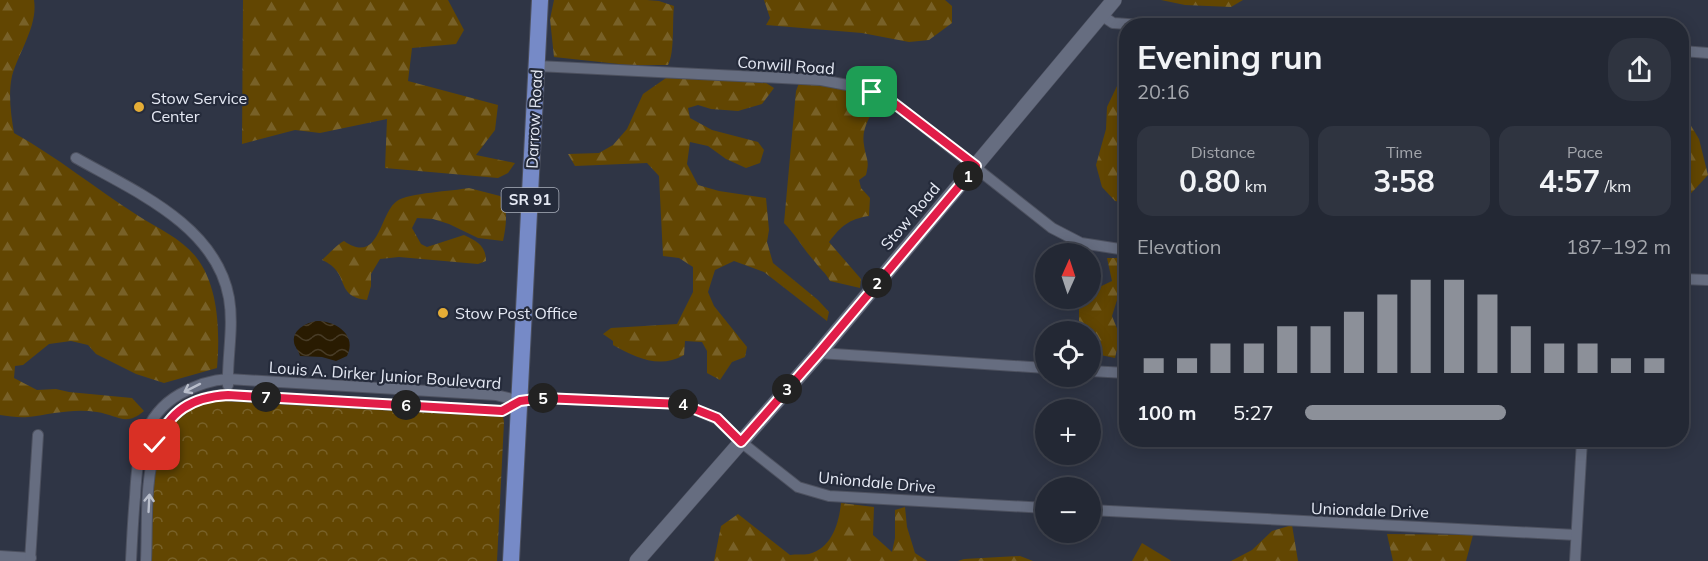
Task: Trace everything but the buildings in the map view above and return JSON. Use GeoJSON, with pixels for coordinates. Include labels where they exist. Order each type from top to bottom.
{"type":"FeatureCollection","features":[{"type":"Feature","properties":{"kind":"main road","name":"Darrow Road"},"geometry":{"type":"LineString","coordinates":[[512,561],[540,0]]}},
{"type":"Feature","properties":{"kind":"street","name":"Stow Road"},"geometry":{"type":"LineString","coordinates":[[637,561],[819,353],[1114,0]]}},
{"type":"Feature","properties":{"kind":"street"},"geometry":{"type":"LineString","coordinates":[[1101,15],[1113,23],[1119,23]]}},
{"type":"Feature","properties":{"kind":"street"},"geometry":{"type":"LineString","coordinates":[[1689,52],[1708,53]]}},
{"type":"Feature","properties":{"kind":"street","name":"Conwill Road"},"geometry":{"type":"LineString","coordinates":[[537,66],[821,80],[872,92],[891,101],[1052,228],[1081,243],[1119,249]]}},
{"type":"Feature","properties":{"kind":"street"},"geometry":{"type":"LineString","coordinates":[[76,158],[172,216],[202,243],[214,258],[224,278],[229,299],[231,320],[228,395]]}},
{"type":"Feature","properties":{"kind":"street"},"geometry":{"type":"LineString","coordinates":[[1689,279],[1708,280]]}},
{"type":"Feature","properties":{"kind":"street"},"geometry":{"type":"LineString","coordinates":[[819,353],[1035,367]]}},
{"type":"Feature","properties":{"kind":"street"},"geometry":{"type":"LineString","coordinates":[[1101,372],[1119,373]]}},
{"type":"Feature","properties":{"kind":"street","name":"Louis A. Dirker Junior Boulevard"},"geometry":{"type":"LineString","coordinates":[[131,561],[137,464],[140,444],[146,428],[154,416],[176,396],[204,382],[228,379],[496,394],[520,401]]}},
{"type":"Feature","properties":{"kind":"street","name":"Louis A. Dirker Junior Boulevard"},"geometry":{"type":"LineString","coordinates":[[146,561],[151,463],[155,445],[163,428],[176,413],[189,404],[208,396],[228,395],[502,411],[520,401]]}},
{"type":"Feature","properties":{"kind":"street","name":"Uniondale Drive"},"geometry":{"type":"LineString","coordinates":[[520,401],[543,398],[682,404],[717,418],[741,442],[798,487],[821,495],[1035,507]]}},
{"type":"Feature","properties":{"kind":"street"},"geometry":{"type":"LineString","coordinates":[[0,556],[31,559],[38,435]]}},
{"type":"Feature","properties":{"kind":"street"},"geometry":{"type":"LineString","coordinates":[[1575,561],[1582,447]]}},
{"type":"Feature","properties":{"kind":"street","name":"Uniondale Drive"},"geometry":{"type":"LineString","coordinates":[[1101,511],[1576,535]]}},
{"type":"Feature","properties":{"kind":"green space"},"geometry":{"type":"Polygon","coordinates":[[[0,0],[34,0],[31,29],[12,76],[10,104],[14,133],[183,244],[204,269],[214,296],[218,325],[217,368],[164,383],[136,374],[96,354],[88,345],[71,341],[49,344],[23,365],[15,366],[14,378],[37,390],[56,389],[132,398],[144,411],[132,418],[121,419],[97,412],[80,411],[25,417],[0,415],[0,0]]]}},
{"type":"Feature","properties":{"kind":"green space"},"geometry":{"type":"Polygon","coordinates":[[[243,0],[448,0],[464,30],[456,44],[412,48],[408,81],[498,105],[495,130],[476,155],[515,163],[508,173],[498,178],[385,168],[387,119],[320,133],[295,130],[242,144],[243,0]]]}},
{"type":"Feature","properties":{"kind":"green space"},"geometry":{"type":"Polygon","coordinates":[[[554,0],[647,0],[674,6],[672,45],[668,65],[628,65],[554,57],[550,19],[554,0]]]}},
{"type":"Feature","properties":{"kind":"green space"},"geometry":{"type":"Polygon","coordinates":[[[764,0],[945,0],[952,6],[952,23],[929,40],[909,42],[862,33],[766,25],[770,18],[764,0]]]}},
{"type":"Feature","properties":{"kind":"green space"},"geometry":{"type":"Polygon","coordinates":[[[1161,0],[1243,0],[1231,7],[1185,5],[1161,0]]]}},
{"type":"Feature","properties":{"kind":"green space"},"geometry":{"type":"Polygon","coordinates":[[[666,78],[763,81],[774,88],[762,104],[738,111],[711,109],[698,105],[688,108],[690,118],[712,130],[758,142],[764,150],[760,163],[746,168],[726,159],[708,146],[690,142],[687,164],[698,185],[719,191],[766,198],[769,230],[767,242],[773,263],[829,312],[827,321],[764,272],[734,261],[715,270],[708,292],[714,306],[747,347],[745,357],[732,362],[720,380],[707,373],[707,351],[702,342],[685,341],[684,355],[666,361],[657,361],[639,358],[622,350],[613,345],[613,341],[603,334],[611,328],[677,324],[693,292],[693,267],[679,258],[663,256],[659,176],[647,163],[575,166],[568,154],[599,153],[613,145],[627,129],[643,94],[666,78]]]}},
{"type":"Feature","properties":{"kind":"green space"},"geometry":{"type":"Polygon","coordinates":[[[1119,82],[1119,202],[1115,201],[1102,187],[1096,165],[1106,129],[1107,107],[1119,82]]]}},
{"type":"Feature","properties":{"kind":"green space"},"geometry":{"type":"Polygon","coordinates":[[[799,83],[852,89],[862,92],[878,103],[865,128],[863,139],[868,166],[866,175],[859,180],[861,188],[870,198],[869,216],[846,224],[829,242],[861,279],[860,288],[830,281],[784,223],[796,91],[799,83]]]}},
{"type":"Feature","properties":{"kind":"green space"},"geometry":{"type":"Polygon","coordinates":[[[1689,123],[1699,139],[1708,175],[1689,195],[1689,123]]]}},
{"type":"Feature","properties":{"kind":"green space"},"geometry":{"type":"Polygon","coordinates":[[[469,188],[500,196],[506,212],[503,241],[478,238],[433,219],[417,218],[412,228],[421,244],[427,247],[464,235],[473,239],[484,251],[486,261],[478,264],[399,257],[380,259],[371,274],[371,286],[367,300],[350,294],[337,271],[322,260],[344,241],[356,247],[365,247],[372,242],[391,207],[403,198],[469,188]]]}},
{"type":"Feature","properties":{"kind":"green space"},"geometry":{"type":"Polygon","coordinates":[[[1107,258],[1119,258],[1119,301],[1117,300],[1112,316],[1119,334],[1115,358],[1101,355],[1101,321],[1079,321],[1079,309],[1101,309],[1101,286],[1112,281],[1107,258]]]}},
{"type":"Feature","properties":{"kind":"green space"},"geometry":{"type":"Polygon","coordinates":[[[208,396],[502,411],[504,422],[497,561],[146,561],[151,463],[163,428],[208,396]]]}},
{"type":"Feature","properties":{"kind":"green space"},"geometry":{"type":"Polygon","coordinates":[[[841,503],[874,507],[873,535],[892,552],[895,538],[895,510],[905,507],[907,527],[915,553],[927,561],[714,561],[721,526],[738,514],[790,555],[817,551],[833,534],[841,503]]]}},
{"type":"Feature","properties":{"kind":"green space"},"geometry":{"type":"Polygon","coordinates":[[[1292,525],[1298,561],[1231,561],[1252,550],[1272,531],[1292,525]]]}},
{"type":"Feature","properties":{"kind":"green space"},"geometry":{"type":"Polygon","coordinates":[[[1387,534],[1473,535],[1466,561],[1393,561],[1387,534]]]}},
{"type":"Feature","properties":{"kind":"green space"},"geometry":{"type":"Polygon","coordinates":[[[1142,543],[1170,560],[1171,561],[1132,561],[1142,543]]]}},
{"type":"Feature","properties":{"kind":"green space"},"geometry":{"type":"Polygon","coordinates":[[[1020,556],[1033,561],[958,561],[964,559],[1020,556]]]}},
{"type":"Feature","properties":{"kind":"water"},"geometry":{"type":"Polygon","coordinates":[[[319,321],[339,327],[348,336],[350,342],[347,356],[336,361],[322,357],[300,356],[294,344],[296,333],[306,324],[319,321]]]}},
{"type":"Feature","properties":{"kind":"place","name":"Stow Service Center"},"geometry":{"type":"Point","coordinates":[139,107]}},
{"type":"Feature","properties":{"kind":"place","name":"Stow Post Office"},"geometry":{"type":"Point","coordinates":[443,313]}},
{"type":"Feature","properties":{"kind":"route"},"geometry":{"type":"LineString","coordinates":[[155,445],[163,428],[176,413],[189,404],[208,396],[228,395],[502,411],[520,401],[543,398],[682,404],[717,418],[741,442],[976,166],[891,101],[872,92]]}}]}
